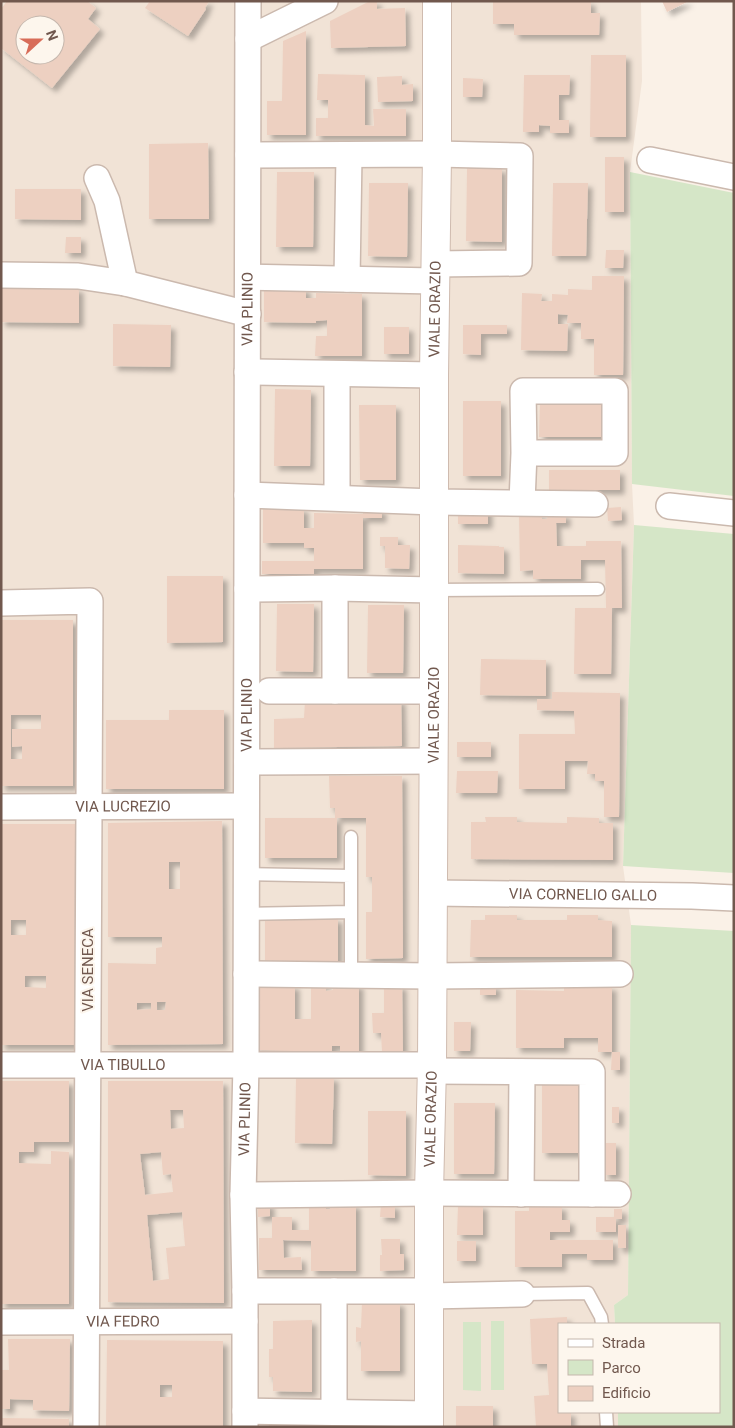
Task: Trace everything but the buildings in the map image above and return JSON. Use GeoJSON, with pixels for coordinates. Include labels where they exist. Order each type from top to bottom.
{"type":"FeatureCollection","features":[{"type":"Feature","properties":{"kind":"street","name":"VIA PLINIO"},"geometry":{"type":"LineString","coordinates":[[245,1419],[243,1195],[246,1064],[248,1]]}},
{"type":"Feature","properties":{"kind":"street"},"geometry":{"type":"LineString","coordinates":[[248,39],[325,1]]}},
{"type":"Feature","properties":{"kind":"street","name":"VIALE ORAZIO"},"geometry":{"type":"LineString","coordinates":[[429,1420],[437,1]]}},
{"type":"Feature","properties":{"kind":"street"},"geometry":{"type":"LineString","coordinates":[[248,155],[437,154],[520,156],[519,263],[347,279],[248,276]]}},
{"type":"Feature","properties":{"kind":"street"},"geometry":{"type":"LineString","coordinates":[[347,279],[348,155]]}},
{"type":"Feature","properties":{"kind":"street"},"geometry":{"type":"LineString","coordinates":[[650,160],[734,177]]}},
{"type":"Feature","properties":{"kind":"street"},"geometry":{"type":"LineString","coordinates":[[96,178],[107,201],[125,283]]}},
{"type":"Feature","properties":{"kind":"street"},"geometry":{"type":"LineString","coordinates":[[1,275],[78,276],[125,283],[248,314]]}},
{"type":"Feature","properties":{"kind":"street"},"geometry":{"type":"LineString","coordinates":[[248,372],[434,375]]}},
{"type":"Feature","properties":{"kind":"street"},"geometry":{"type":"LineString","coordinates":[[337,374],[337,497]]}},
{"type":"Feature","properties":{"kind":"street"},"geometry":{"type":"LineString","coordinates":[[522,502],[524,453]]}},
{"type":"Feature","properties":{"kind":"street"},"geometry":{"type":"LineString","coordinates":[[247,494],[434,502],[595,504]]}},
{"type":"Feature","properties":{"kind":"street"},"geometry":{"type":"LineString","coordinates":[[669,506],[734,513]]}},
{"type":"Feature","properties":{"kind":"street"},"geometry":{"type":"LineString","coordinates":[[335,691],[336,588]]}},
{"type":"Feature","properties":{"kind":"street"},"geometry":{"type":"LineString","coordinates":[[247,589],[434,590]]}},
{"type":"Feature","properties":{"kind":"street","name":"VIA SENECA"},"geometry":{"type":"LineString","coordinates":[[1,603],[90,601],[86,1427]]}},
{"type":"Feature","properties":{"kind":"street"},"geometry":{"type":"LineString","coordinates":[[270,691],[434,691]]}},
{"type":"Feature","properties":{"kind":"street"},"geometry":{"type":"LineString","coordinates":[[247,762],[433,761]]}},
{"type":"Feature","properties":{"kind":"street","name":"VIA LUCREZIO"},"geometry":{"type":"LineString","coordinates":[[1,806],[246,806]]}},
{"type":"Feature","properties":{"kind":"street","name":"VIA CORNELIO GALLO"},"geometry":{"type":"LineString","coordinates":[[432,894],[734,898]]}},
{"type":"Feature","properties":{"kind":"street"},"geometry":{"type":"LineString","coordinates":[[246,974],[432,976],[620,974]]}},
{"type":"Feature","properties":{"kind":"street","name":"VIA TIBULLO"},"geometry":{"type":"LineString","coordinates":[[1,1065],[246,1064],[522,1072],[592,1072],[592,1194]]}},
{"type":"Feature","properties":{"kind":"street"},"geometry":{"type":"LineString","coordinates":[[521,1194],[522,1072]]}},
{"type":"Feature","properties":{"kind":"street"},"geometry":{"type":"LineString","coordinates":[[243,1195],[429,1193],[618,1194]]}},
{"type":"Feature","properties":{"kind":"street"},"geometry":{"type":"LineString","coordinates":[[245,1291],[522,1294]]}},
{"type":"Feature","properties":{"kind":"street"},"geometry":{"type":"LineString","coordinates":[[334,1291],[334,1412]]}},
{"type":"Feature","properties":{"kind":"street","name":"VIA FEDRO"},"geometry":{"type":"LineString","coordinates":[[1,1322],[245,1321]]}},
{"type":"Feature","properties":{"kind":"street"},"geometry":{"type":"LineString","coordinates":[[245,1419],[334,1412],[429,1420]]}},
{"type":"Feature","properties":{"kind":"lane"},"geometry":{"type":"LineString","coordinates":[[434,590],[598,589]]}},
{"type":"Feature","properties":{"kind":"lane"},"geometry":{"type":"LineString","coordinates":[[351,836],[351,975]]}},
{"type":"Feature","properties":{"kind":"lane"},"geometry":{"type":"LineString","coordinates":[[246,874],[351,876]]}},
{"type":"Feature","properties":{"kind":"lane"},"geometry":{"type":"LineString","coordinates":[[246,914],[351,912]]}},
{"type":"Feature","properties":{"kind":"lane"},"geometry":{"type":"LineString","coordinates":[[522,1294],[588,1293],[602,1323]]}},
{"type":"Feature","properties":{"kind":"lane"},"geometry":{"type":"LineString","coordinates":[[606,1413],[607,1427]]}},
{"type":"Feature","properties":{"kind":"shaded area"},"geometry":{"type":"Polygon","coordinates":[[[1,1],[641,1],[642,81],[630,172],[632,484],[634,525],[623,866],[631,925],[628,1295],[614,1305],[615,1323],[558,1323],[558,1413],[618,1413],[618,1427],[1,1427],[1,1]]]}},
{"type":"Feature","properties":{"kind":"green space"},"geometry":{"type":"Polygon","coordinates":[[[630,172],[734,193],[734,496],[632,484],[630,172]]]}},
{"type":"Feature","properties":{"kind":"green space"},"geometry":{"type":"Polygon","coordinates":[[[634,525],[734,534],[734,873],[623,866],[634,525]]]}},
{"type":"Feature","properties":{"kind":"green space"},"geometry":{"type":"Polygon","coordinates":[[[631,925],[734,931],[734,1427],[618,1427],[618,1413],[720,1413],[720,1323],[615,1323],[614,1305],[628,1295],[631,925]]]}},
{"type":"Feature","properties":{"kind":"green space"},"geometry":{"type":"Polygon","coordinates":[[[491,1321],[504,1321],[504,1390],[491,1390],[491,1321]]]}},
{"type":"Feature","properties":{"kind":"green space"},"geometry":{"type":"Polygon","coordinates":[[[463,1322],[481,1322],[481,1391],[463,1390],[463,1322]]]}}]}
